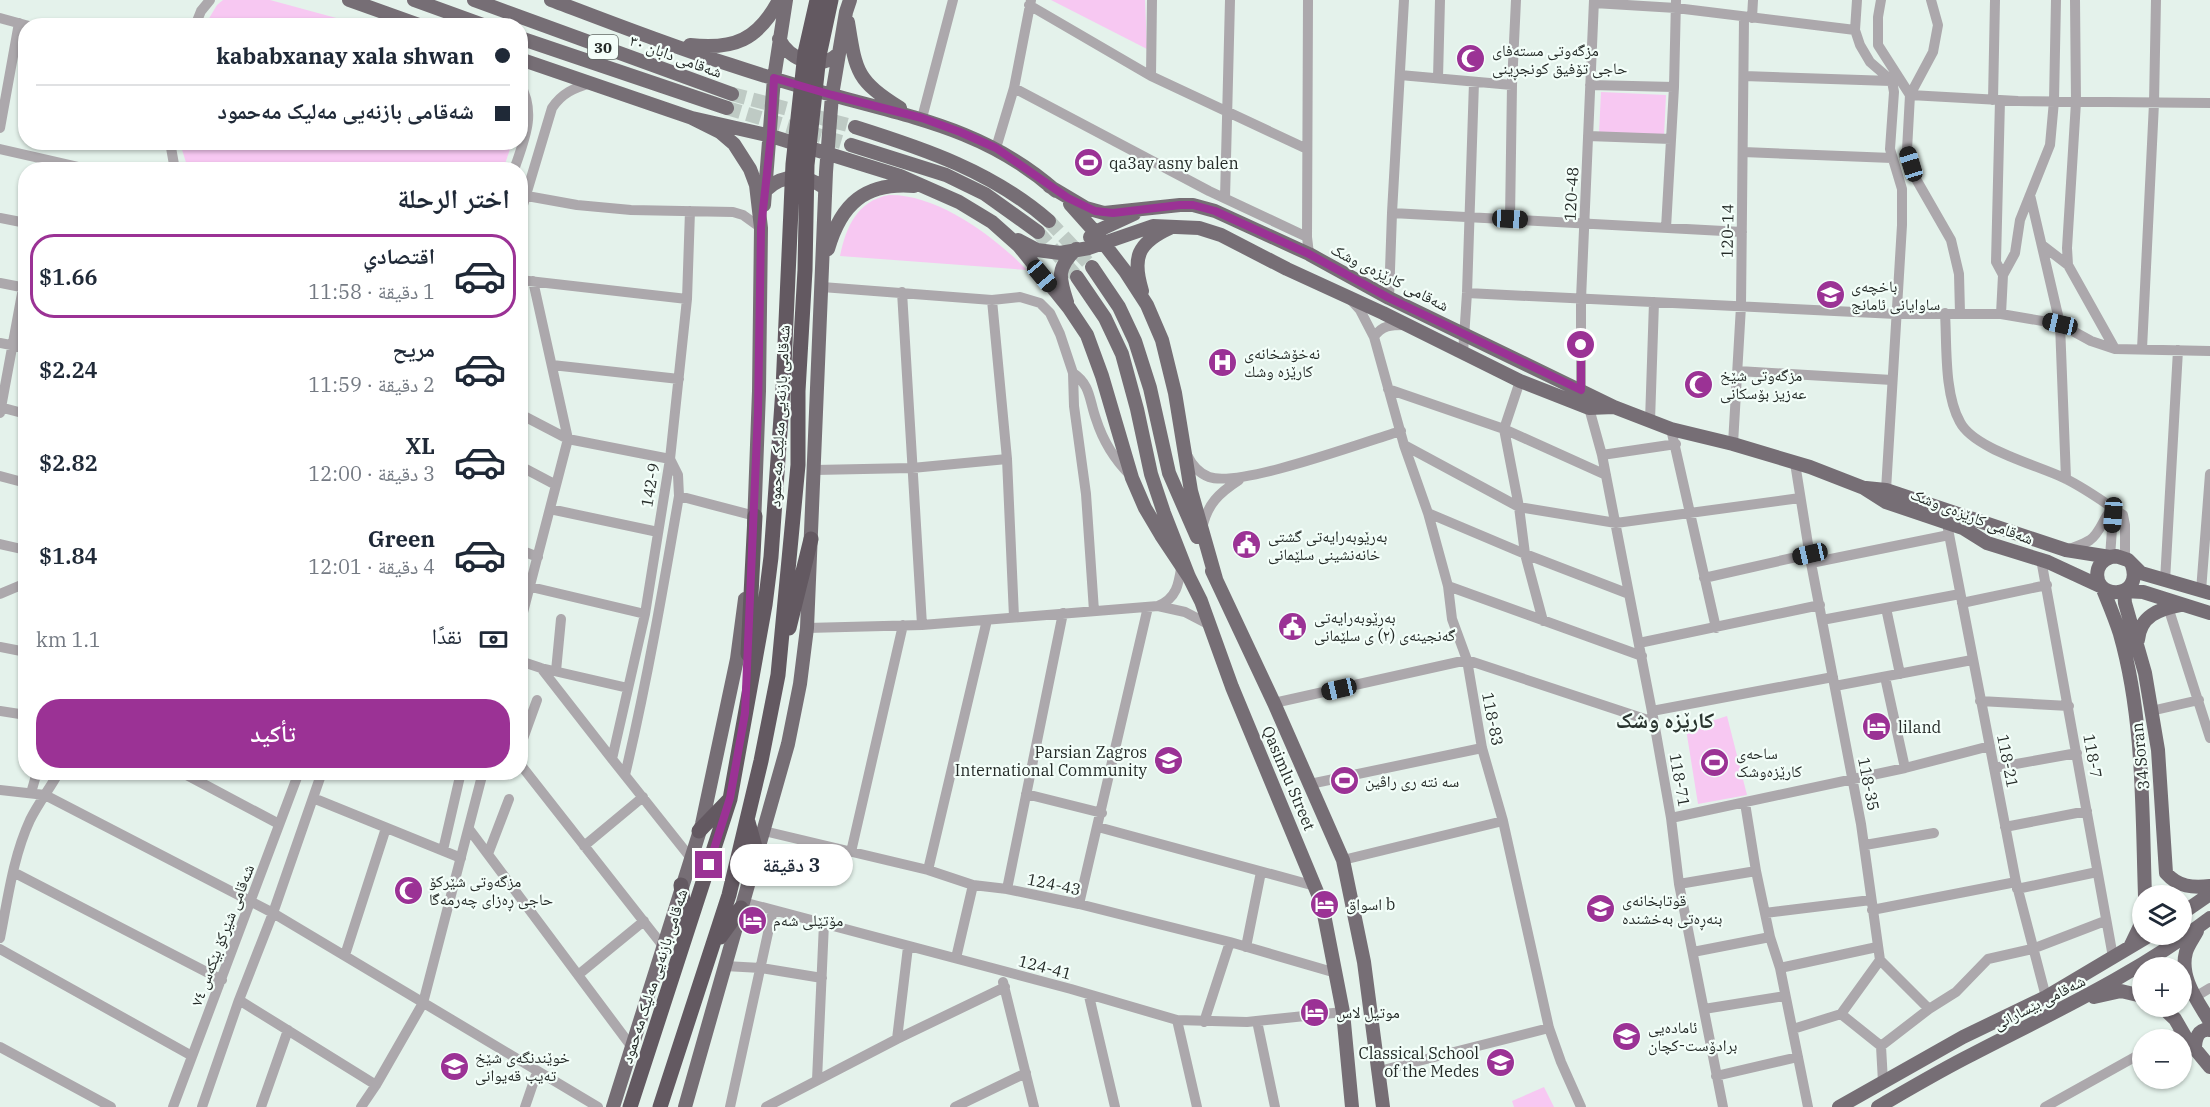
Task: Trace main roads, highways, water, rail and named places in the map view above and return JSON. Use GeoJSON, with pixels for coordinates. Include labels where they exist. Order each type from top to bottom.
{"type":"FeatureCollection","features":[{"type":"Feature","properties":{"kind":"highway","name":"شەقامی بازنەیی مەلیک مەحمود"},"geometry":{"type":"LineString","coordinates":[[660,1107],[729,896],[748,820],[778,675],[798,465],[790,390],[794,154],[806,53],[817,0]]}},
{"type":"Feature","properties":{"kind":"highway","name":"شەقامی بازنەیی مەلیک مەحمود"},"geometry":{"type":"LineString","coordinates":[[630,1107],[730,798],[771,557],[805,270],[807,165],[819,56],[831,0]]}},
{"type":"Feature","properties":{"kind":"highway"},"geometry":{"type":"LineString","coordinates":[[745,713],[755,516]]}},
{"type":"Feature","properties":{"kind":"highway"},"geometry":{"type":"LineString","coordinates":[[778,675],[812,538]]}},
{"type":"Feature","properties":{"kind":"highway"},"geometry":{"type":"LineString","coordinates":[[699,831],[730,798]]}},
{"type":"Feature","properties":{"kind":"highway"},"geometry":{"type":"LineString","coordinates":[[748,820],[757,854]]}},
{"type":"Feature","properties":{"kind":"highway"},"geometry":{"type":"LineString","coordinates":[[681,885],[687,934]]}},
{"type":"Feature","properties":{"kind":"highway"},"geometry":{"type":"LineString","coordinates":[[711,949],[742,905]]}},
{"type":"Feature","properties":{"kind":"main road"},"geometry":{"type":"LineString","coordinates":[[349,0],[400,18]]}},
{"type":"Feature","properties":{"kind":"main road"},"geometry":{"type":"LineString","coordinates":[[414,0],[464,18]]}},
{"type":"Feature","properties":{"kind":"main road","name":"شەقامی دابان ٣٠"},"geometry":{"type":"LineString","coordinates":[[474,0],[523,18]]}},
{"type":"Feature","properties":{"kind":"main road","name":"شەقامی دابان ٣٠"},"geometry":{"type":"LineString","coordinates":[[550,0],[730,65],[832,95],[915,116]]}},
{"type":"Feature","properties":{"kind":"main road"},"geometry":{"type":"LineString","coordinates":[[663,41],[712,47],[734,44],[760,29],[779,0]]}},
{"type":"Feature","properties":{"kind":"main road"},"geometry":{"type":"LineString","coordinates":[[613,1107],[699,831],[737,659],[755,516],[761,228],[771,136],[774,78],[786,0]]}},
{"type":"Feature","properties":{"kind":"main road"},"geometry":{"type":"LineString","coordinates":[[685,1107],[788,744],[800,684],[807,628],[812,538],[825,188],[832,95],[848,6]]}},
{"type":"Feature","properties":{"kind":"main road"},"geometry":{"type":"LineString","coordinates":[[848,6],[855,61],[863,80],[878,94],[915,116],[996,148],[1049,186],[1077,211],[1100,238],[1147,305]]}},
{"type":"Feature","properties":{"kind":"main road","name":"شەقامی دابان ٣٠"},"geometry":{"type":"LineString","coordinates":[[528,20],[732,94]]}},
{"type":"Feature","properties":{"kind":"main road"},"geometry":{"type":"LineString","coordinates":[[779,39],[790,53],[807,62],[828,61],[838,54]]}},
{"type":"Feature","properties":{"kind":"main road","name":"شەقامی دابان ٣٠"},"geometry":{"type":"LineString","coordinates":[[528,41],[728,108]]}},
{"type":"Feature","properties":{"kind":"main road","name":"30"},"geometry":{"type":"LineString","coordinates":[[528,62],[692,118],[771,136]]}},
{"type":"Feature","properties":{"kind":"main road"},"geometry":{"type":"LineString","coordinates":[[692,118],[720,132],[741,153],[756,185],[761,228]]}},
{"type":"Feature","properties":{"kind":"main road"},"geometry":{"type":"LineString","coordinates":[[855,128],[949,159],[1006,188],[1029,203],[1049,221]]}},
{"type":"Feature","properties":{"kind":"main road"},"geometry":{"type":"LineString","coordinates":[[771,136],[900,176],[928,188],[979,213],[1019,246],[1088,335],[1132,478],[1155,526],[1184,568]]}},
{"type":"Feature","properties":{"kind":"main road"},"geometry":{"type":"LineString","coordinates":[[851,145],[946,175],[985,194],[1038,232]]}},
{"type":"Feature","properties":{"kind":"main road"},"geometry":{"type":"LineString","coordinates":[[766,190],[773,183],[792,178],[808,179],[825,188]]}},
{"type":"Feature","properties":{"kind":"main road"},"geometry":{"type":"LineString","coordinates":[[823,268],[836,227],[844,212],[858,198],[873,190],[891,186],[928,188]]}},
{"type":"Feature","properties":{"kind":"main road","name":"شەقامی کارێزەی وشک"},"geometry":{"type":"LineString","coordinates":[[1049,186],[1095,211],[1113,213],[1164,205],[1209,209],[1309,254],[1389,298],[1466,333],[1614,407],[1650,421],[1671,429],[1733,444],[1795,463],[1864,488],[1886,502],[1963,528],[2110,557]]}},
{"type":"Feature","properties":{"kind":"main road"},"geometry":{"type":"LineString","coordinates":[[1004,232],[1037,250],[1050,253],[1074,251],[1100,238],[1144,209]]}},
{"type":"Feature","properties":{"kind":"main road"},"geometry":{"type":"LineString","coordinates":[[1174,226],[1151,237],[1145,243],[1137,257],[1136,265],[1138,279],[1162,340],[1169,365],[1191,491],[1216,579]]}},
{"type":"Feature","properties":{"kind":"main road","name":"شەقامی کارێزەی وشک"},"geometry":{"type":"LineString","coordinates":[[1100,238],[1115,241],[1148,228],[1174,226],[1199,228],[1221,235],[1520,381],[1589,408],[1614,407]]}},
{"type":"Feature","properties":{"kind":"main road"},"geometry":{"type":"LineString","coordinates":[[1069,308],[1060,275],[1063,266],[1074,251]]}},
{"type":"Feature","properties":{"kind":"main road","name":"Qasimlu Street"},"geometry":{"type":"LineString","coordinates":[[1092,267],[1119,307],[1136,341],[1150,388],[1169,472],[1179,500],[1274,704],[1343,860],[1364,962],[1383,1107]]}},
{"type":"Feature","properties":{"kind":"main road"},"geometry":{"type":"LineString","coordinates":[[1327,288],[1337,270]]}},
{"type":"Feature","properties":{"kind":"main road","name":"Qasimlu Street"},"geometry":{"type":"LineString","coordinates":[[1077,277],[1105,318],[1122,354],[1151,474],[1184,568],[1210,625],[1232,687],[1322,904],[1343,1012],[1352,1107]]}},
{"type":"Feature","properties":{"kind":"main road","name":"شەقامی کارێزەی وشک"},"geometry":{"type":"LineString","coordinates":[[1864,488],[1886,490],[1977,529],[1987,543],[2041,559],[2087,578],[2102,587]]}},
{"type":"Feature","properties":{"kind":"main road"},"geometry":{"type":"LineString","coordinates":[[2205,592],[2141,573],[2129,562],[2116,556],[2110,557],[2100,565],[2098,570],[2102,587],[2112,592],[2143,592],[2174,606],[2210,613]]}},
{"type":"Feature","properties":{"kind":"main road"},"geometry":{"type":"LineString","coordinates":[[2124,591],[2132,583],[2134,571],[2129,562]]}},
{"type":"Feature","properties":{"kind":"main road","name":"34 Soran"},"geometry":{"type":"LineString","coordinates":[[2102,587],[2120,633],[2133,691],[2138,744],[2145,885]]}},
{"type":"Feature","properties":{"kind":"main road","name":"34 Soran"},"geometry":{"type":"LineString","coordinates":[[2124,591],[2125,603],[2145,673],[2158,750],[2166,873],[2182,886],[2210,886]]}},
{"type":"Feature","properties":{"kind":"main road"},"geometry":{"type":"LineString","coordinates":[[2137,645],[2139,629],[2146,618],[2174,606]]}},
{"type":"Feature","properties":{"kind":"main road"},"geometry":{"type":"LineString","coordinates":[[2143,844],[2163,840]]}},
{"type":"Feature","properties":{"kind":"main road"},"geometry":{"type":"LineString","coordinates":[[2192,906],[2210,894]]}},
{"type":"Feature","properties":{"kind":"main road"},"geometry":{"type":"LineString","coordinates":[[2205,922],[2186,951],[2186,973],[2189,987],[2210,1022]]}},
{"type":"Feature","properties":{"kind":"main road","name":"شەقامی بێسارانی"},"geometry":{"type":"LineString","coordinates":[[1878,1107],[1971,1055],[2083,999],[2181,940],[2205,922]]}},
{"type":"Feature","properties":{"kind":"main road"},"geometry":{"type":"LineString","coordinates":[[2130,948],[2132,944]]}},
{"type":"Feature","properties":{"kind":"main road","name":"شەقامی بێسارانی"},"geometry":{"type":"LineString","coordinates":[[1839,1107],[1963,1037],[2046,997],[2135,945]]}},
{"type":"Feature","properties":{"kind":"main road"},"geometry":{"type":"LineString","coordinates":[[2083,999],[2121,991],[2132,994]]}},
{"type":"Feature","properties":{"kind":"main road"},"geometry":{"type":"LineString","coordinates":[[2173,1017],[2210,1067]]}},
{"type":"Feature","properties":{"kind":"main road"},"geometry":{"type":"LineString","coordinates":[[2195,1049],[2195,1040],[2199,1033],[2210,1029]]}},
{"type":"Feature","properties":{"kind":"main road"},"geometry":{"type":"LineString","coordinates":[[1963,1037],[1971,1055]]}},
{"type":"Feature","properties":{"kind":"tunnel"},"geometry":{"type":"LineString","coordinates":[[732,94],[855,127]]}},
{"type":"Feature","properties":{"kind":"tunnel"},"geometry":{"type":"LineString","coordinates":[[727,108],[851,145]]}},
{"type":"Feature","properties":{"kind":"tunnel"},"geometry":{"type":"LineString","coordinates":[[1049,221],[1092,267]]}},
{"type":"Feature","properties":{"kind":"tunnel"},"geometry":{"type":"LineString","coordinates":[[1038,232],[1077,277]]}},
{"type":"Feature","properties":{"kind":"place","name":"مزگەوتی مستەفاى حاجى تۆفيق کونجڕینی"},"geometry":{"type":"Point","coordinates":[1471,59]}},
{"type":"Feature","properties":{"kind":"place","name":"qa3ay asny balen"},"geometry":{"type":"Point","coordinates":[1088,163]}},
{"type":"Feature","properties":{"kind":"place","name":"باخچەی ساوایانی ئامانج"},"geometry":{"type":"Point","coordinates":[1830,295]}},
{"type":"Feature","properties":{"kind":"place","name":"نەخۆشخانەی کارێزە وشك"},"geometry":{"type":"Point","coordinates":[1223,362]}},
{"type":"Feature","properties":{"kind":"place","name":"مزگەوتی شێخ عەزیز بۆسکانی"},"geometry":{"type":"Point","coordinates":[1699,384]}},
{"type":"Feature","properties":{"kind":"place","name":"بەرێوبەرایەتی گشتی خانەنشینی سلێمانی"},"geometry":{"type":"Point","coordinates":[1247,545]}},
{"type":"Feature","properties":{"kind":"place","name":"بەڕێوبەرایەتی گەنجینەی (۲) ی سلێمانی"},"geometry":{"type":"Point","coordinates":[1293,626]}},
{"type":"Feature","properties":{"kind":"place","name":"liland"},"geometry":{"type":"Point","coordinates":[1877,727]}},
{"type":"Feature","properties":{"kind":"place","name":"Parsian Zagros International Community"},"geometry":{"type":"Point","coordinates":[1168,761]}},
{"type":"Feature","properties":{"kind":"place","name":"ساحه‌ی کارێزه‌وشک"},"geometry":{"type":"Point","coordinates":[1715,762]}},
{"type":"Feature","properties":{"kind":"place","name":"سه نته رى راڤين"},"geometry":{"type":"Point","coordinates":[1344,781]}},
{"type":"Feature","properties":{"kind":"place","name":"مزگەوتی شێرکۆ حاجی ڕەزای چەرمەگا"},"geometry":{"type":"Point","coordinates":[408,890]}},
{"type":"Feature","properties":{"kind":"place","name":"اسواق b"},"geometry":{"type":"Point","coordinates":[1325,904]}},
{"type":"Feature","properties":{"kind":"place","name":"قوتابخانەی بنەڕەتی بەخشندە"},"geometry":{"type":"Point","coordinates":[1601,909]}},
{"type":"Feature","properties":{"kind":"place","name":"مۆتێلی شەم"},"geometry":{"type":"Point","coordinates":[752,920]}},
{"type":"Feature","properties":{"kind":"place","name":"موتيل لاس"},"geometry":{"type":"Point","coordinates":[1315,1012]}},
{"type":"Feature","properties":{"kind":"place","name":"ئامادەیی برادۆست-کچان"},"geometry":{"type":"Point","coordinates":[1627,1036]}},
{"type":"Feature","properties":{"kind":"place","name":"Classical School of the Medes"},"geometry":{"type":"Point","coordinates":[1500,1062]}},
{"type":"Feature","properties":{"kind":"place","name":"خوێندنگەی شێخ تەیب قەیوانی"},"geometry":{"type":"Point","coordinates":[454,1066]}},
{"type":"Feature","properties":{"kind":"district","name":"کارێزە وشک"},"geometry":{"type":"Point","coordinates":[1665,719]}}]}
